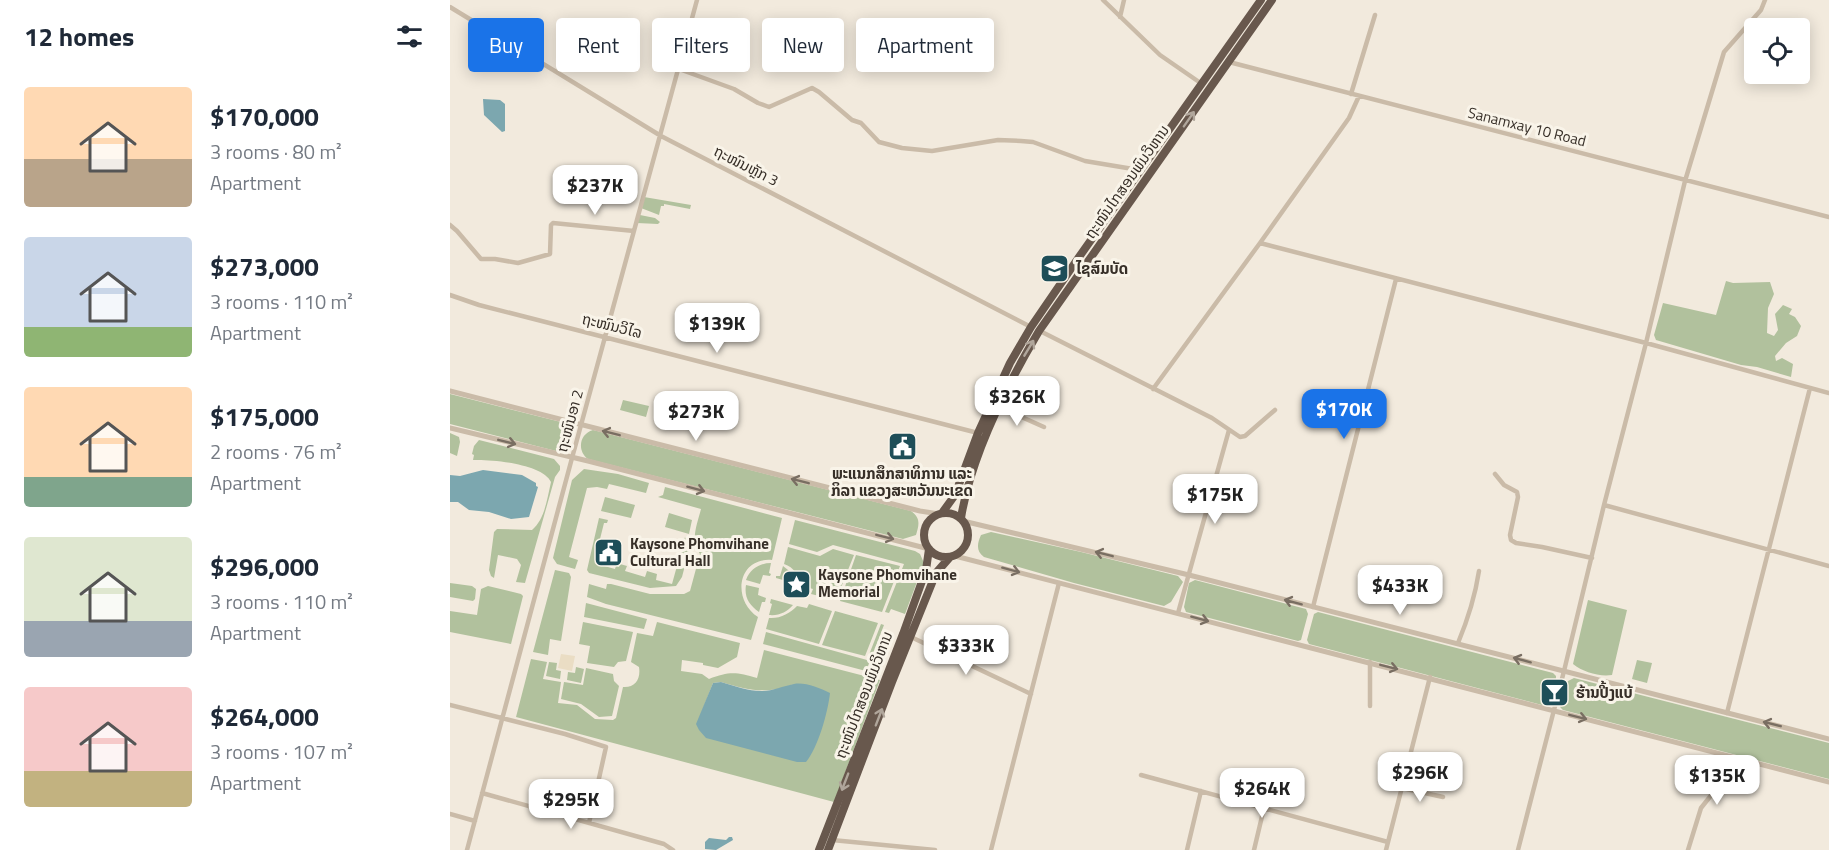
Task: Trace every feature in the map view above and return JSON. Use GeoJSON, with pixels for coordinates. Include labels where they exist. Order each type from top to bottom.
{"type":"FeatureCollection","features":[{"type":"Feature","properties":{"kind":"highway","name":"ຖະໜົນໄກສອນພົມວິຫານ"},"geometry":{"type":"LineString","coordinates":[[940,513],[955,495],[978,433],[1010,363],[1110,230],[1225,59],[1261,0]]}},
{"type":"Feature","properties":{"kind":"highway","name":"ຖະໜົນໄກສອນພົມວິຫານ"},"geometry":{"type":"LineString","coordinates":[[962,519],[965,498],[986,436],[1035,329],[1102,225],[1202,84],[1272,0]]}},
{"type":"Feature","properties":{"kind":"highway"},"geometry":{"type":"LineString","coordinates":[[1102,225],[1110,230]]}},
{"type":"Feature","properties":{"kind":"highway"},"geometry":{"type":"LineString","coordinates":[[940,513],[954,514],[962,519],[969,532],[968,540],[962,551],[953,556],[939,556],[929,549],[924,538],[928,522],[940,513]]}},
{"type":"Feature","properties":{"kind":"highway","name":"ຖະໜົນໄກສອນພົມວິຫານ"},"geometry":{"type":"LineString","coordinates":[[828,850],[911,637],[910,627],[926,570],[929,549]]}},
{"type":"Feature","properties":{"kind":"highway","name":"ຖະໜົນໄກສອນພົມວິຫານ"},"geometry":{"type":"LineString","coordinates":[[819,850],[910,627],[936,573],[953,556]]}},
{"type":"Feature","properties":{"kind":"street","name":"ຖະໜົນອາ 2"},"geometry":{"type":"LineString","coordinates":[[693,18],[698,0]]}},
{"type":"Feature","properties":{"kind":"street"},"geometry":{"type":"LineString","coordinates":[[1103,0],[1160,55],[1202,84]]}},
{"type":"Feature","properties":{"kind":"street"},"geometry":{"type":"LineString","coordinates":[[1120,17],[1124,0]]}},
{"type":"Feature","properties":{"kind":"street"},"geometry":{"type":"LineString","coordinates":[[1518,850],[1685,181],[1724,52],[1761,10],[1764,0]]}},
{"type":"Feature","properties":{"kind":"street","name":"ຖະໜົນຫຼັກ 3"},"geometry":{"type":"LineString","coordinates":[[450,7],[661,136],[1212,418],[1229,430]]}},
{"type":"Feature","properties":{"kind":"street"},"geometry":{"type":"LineString","coordinates":[[1351,94],[1375,15]]}},
{"type":"Feature","properties":{"kind":"street","name":"Sanamxay 10 Road"},"geometry":{"type":"LineString","coordinates":[[1225,59],[1351,94],[1829,217]]}},
{"type":"Feature","properties":{"kind":"street","name":"ຖະໜົນອາ 2"},"geometry":{"type":"LineString","coordinates":[[467,850],[678,72]]}},
{"type":"Feature","properties":{"kind":"street"},"geometry":{"type":"LineString","coordinates":[[687,72],[734,89],[769,107],[812,88],[852,120],[861,123],[879,142],[902,148],[932,151],[998,140],[1033,142],[1085,161],[1140,172]]}},
{"type":"Feature","properties":{"kind":"street"},"geometry":{"type":"LineString","coordinates":[[1153,389],[1348,118],[1359,96]]}},
{"type":"Feature","properties":{"kind":"street"},"geometry":{"type":"LineString","coordinates":[[450,225],[481,259],[518,263],[550,254],[553,223],[634,231]]}},
{"type":"Feature","properties":{"kind":"street"},"geometry":{"type":"LineString","coordinates":[[1260,243],[1829,393]]}},
{"type":"Feature","properties":{"kind":"street"},"geometry":{"type":"LineString","coordinates":[[1313,607],[1396,279]]}},
{"type":"Feature","properties":{"kind":"street","name":"ຖະໜົນວິໄລ"},"geometry":{"type":"LineString","coordinates":[[450,295],[479,305],[978,433]]}},
{"type":"Feature","properties":{"kind":"street"},"geometry":{"type":"LineString","coordinates":[[1727,713],[1810,388]]}},
{"type":"Feature","properties":{"kind":"street"},"geometry":{"type":"LineString","coordinates":[[450,391],[920,511],[940,513]]}},
{"type":"Feature","properties":{"kind":"street"},"geometry":{"type":"LineString","coordinates":[[999,407],[1044,427]]}},
{"type":"Feature","properties":{"kind":"street"},"geometry":{"type":"LineString","coordinates":[[1178,613],[1229,430],[1237,436],[1245,436],[1275,410]]}},
{"type":"Feature","properties":{"kind":"street"},"geometry":{"type":"LineString","coordinates":[[450,428],[929,549]]}},
{"type":"Feature","properties":{"kind":"street"},"geometry":{"type":"LineString","coordinates":[[1495,474],[1504,485],[1517,492],[1511,540],[1516,543],[1592,558]]}},
{"type":"Feature","properties":{"kind":"street"},"geometry":{"type":"LineString","coordinates":[[1604,505],[1829,566]]}},
{"type":"Feature","properties":{"kind":"street"},"geometry":{"type":"LineString","coordinates":[[962,519],[1458,643],[1829,739]]}},
{"type":"Feature","properties":{"kind":"street"},"geometry":{"type":"LineString","coordinates":[[953,556],[1829,782]]}},
{"type":"Feature","properties":{"kind":"street"},"geometry":{"type":"LineString","coordinates":[[1458,643],[1468,619],[1479,571]]}},
{"type":"Feature","properties":{"kind":"street"},"geometry":{"type":"LineString","coordinates":[[991,850],[1059,583]]}},
{"type":"Feature","properties":{"kind":"street"},"geometry":{"type":"LineString","coordinates":[[911,637],[1031,694]]}},
{"type":"Feature","properties":{"kind":"street"},"geometry":{"type":"LineString","coordinates":[[1370,662],[1370,706]]}},
{"type":"Feature","properties":{"kind":"street"},"geometry":{"type":"LineString","coordinates":[[1386,850],[1430,678]]}},
{"type":"Feature","properties":{"kind":"street"},"geometry":{"type":"LineString","coordinates":[[450,705],[565,734],[606,747],[589,823]]}},
{"type":"Feature","properties":{"kind":"street"},"geometry":{"type":"LineString","coordinates":[[1689,850],[1701,808],[1740,759]]}},
{"type":"Feature","properties":{"kind":"street"},"geometry":{"type":"LineString","coordinates":[[1141,775],[1388,842]]}},
{"type":"Feature","properties":{"kind":"street"},"geometry":{"type":"LineString","coordinates":[[1402,788],[1443,797]]}},
{"type":"Feature","properties":{"kind":"street"},"geometry":{"type":"LineString","coordinates":[[1187,850],[1201,791]]}},
{"type":"Feature","properties":{"kind":"street"},"geometry":{"type":"LineString","coordinates":[[482,793],[664,844],[672,850]]}},
{"type":"Feature","properties":{"kind":"street"},"geometry":{"type":"LineString","coordinates":[[1254,850],[1264,808]]}},
{"type":"Feature","properties":{"kind":"street"},"geometry":{"type":"LineString","coordinates":[[450,814],[475,820]]}},
{"type":"Feature","properties":{"kind":"street"},"geometry":{"type":"LineString","coordinates":[[832,840],[935,850]]}},
{"type":"Feature","properties":{"kind":"green space"},"geometry":{"type":"Polygon","coordinates":[[[644,197],[691,205],[690,209],[664,204],[661,206],[659,215],[641,208],[644,197]]]}},
{"type":"Feature","properties":{"kind":"green space"},"geometry":{"type":"Polygon","coordinates":[[[640,215],[655,218],[660,222],[658,224],[637,223],[640,215]]]}},
{"type":"Feature","properties":{"kind":"green space"},"geometry":{"type":"Polygon","coordinates":[[[1726,281],[1733,283],[1770,282],[1774,294],[1768,308],[1767,333],[1774,336],[1778,330],[1775,314],[1783,305],[1792,309],[1789,314],[1795,317],[1801,326],[1797,336],[1786,343],[1775,356],[1776,361],[1782,358],[1793,364],[1791,377],[1656,340],[1654,335],[1663,303],[1716,315],[1726,281]]]}},
{"type":"Feature","properties":{"kind":"green space"},"geometry":{"type":"Polygon","coordinates":[[[450,394],[565,423],[571,431],[571,440],[561,450],[556,451],[450,424],[450,394]]]}},
{"type":"Feature","properties":{"kind":"green space"},"geometry":{"type":"Polygon","coordinates":[[[623,400],[649,406],[646,417],[620,410],[623,400]]]}},
{"type":"Feature","properties":{"kind":"green space"},"geometry":{"type":"Polygon","coordinates":[[[593,430],[911,511],[918,522],[916,535],[903,539],[588,459],[582,452],[581,443],[585,435],[593,430]]]}},
{"type":"Feature","properties":{"kind":"green space"},"geometry":{"type":"Polygon","coordinates":[[[450,433],[459,437],[457,456],[450,453],[450,433]]]}},
{"type":"Feature","properties":{"kind":"green space"},"geometry":{"type":"Polygon","coordinates":[[[479,440],[554,459],[560,466],[525,583],[516,582],[521,565],[517,559],[498,555],[494,578],[491,576],[489,570],[494,532],[497,529],[532,530],[543,514],[551,482],[546,476],[528,467],[492,460],[473,460],[474,446],[479,440]]]}},
{"type":"Feature","properties":{"kind":"green space"},"geometry":{"type":"Polygon","coordinates":[[[584,469],[618,474],[649,483],[646,493],[609,484],[607,489],[587,488],[569,557],[578,560],[575,569],[557,564],[553,558],[572,480],[584,469]]]}},
{"type":"Feature","properties":{"kind":"green space"},"geometry":{"type":"Polygon","coordinates":[[[665,487],[782,518],[772,560],[752,565],[742,581],[744,600],[749,609],[758,617],[751,640],[606,604],[587,597],[589,584],[606,589],[607,584],[611,584],[650,594],[684,594],[690,591],[700,554],[695,537],[701,509],[658,497],[663,495],[665,487]]]}},
{"type":"Feature","properties":{"kind":"green space"},"geometry":{"type":"Polygon","coordinates":[[[605,497],[635,505],[631,518],[601,511],[605,497]]]}},
{"type":"Feature","properties":{"kind":"green space"},"geometry":{"type":"Polygon","coordinates":[[[669,513],[692,520],[689,534],[665,527],[669,513]]]}},
{"type":"Feature","properties":{"kind":"green space"},"geometry":{"type":"Polygon","coordinates":[[[599,518],[608,520],[604,523],[595,559],[598,561],[597,564],[615,569],[620,564],[627,566],[625,571],[645,577],[647,571],[657,574],[656,580],[672,584],[685,537],[689,550],[682,577],[676,586],[650,588],[589,573],[587,570],[599,518]]]}},
{"type":"Feature","properties":{"kind":"green space"},"geometry":{"type":"Polygon","coordinates":[[[795,520],[920,554],[924,563],[905,614],[891,609],[889,613],[885,612],[904,564],[833,545],[817,552],[789,544],[795,520]]]}},
{"type":"Feature","properties":{"kind":"green space"},"geometry":{"type":"Polygon","coordinates":[[[991,532],[1178,576],[1183,582],[1171,602],[1164,606],[1074,583],[984,557],[978,550],[979,541],[981,535],[991,532]]]}},
{"type":"Feature","properties":{"kind":"green space"},"geometry":{"type":"Polygon","coordinates":[[[788,547],[820,556],[833,549],[854,555],[836,600],[811,594],[813,589],[802,586],[796,572],[784,564],[788,547]]]}},
{"type":"Feature","properties":{"kind":"green space"},"geometry":{"type":"Polygon","coordinates":[[[856,555],[900,566],[882,612],[840,601],[856,555]]]}},
{"type":"Feature","properties":{"kind":"green space"},"geometry":{"type":"Polygon","coordinates":[[[771,563],[770,576],[763,575],[760,584],[746,580],[756,567],[771,563]]]}},
{"type":"Feature","properties":{"kind":"green space"},"geometry":{"type":"Polygon","coordinates":[[[783,566],[793,574],[797,584],[776,578],[780,576],[783,566]]]}},
{"type":"Feature","properties":{"kind":"green space"},"geometry":{"type":"Polygon","coordinates":[[[555,570],[569,573],[571,577],[561,641],[550,639],[548,655],[533,652],[555,570]]]}},
{"type":"Feature","properties":{"kind":"green space"},"geometry":{"type":"Polygon","coordinates":[[[1195,580],[1306,609],[1308,614],[1301,640],[1186,612],[1184,607],[1189,583],[1195,580]]]}},
{"type":"Feature","properties":{"kind":"green space"},"geometry":{"type":"Polygon","coordinates":[[[450,583],[472,586],[476,589],[475,599],[473,601],[450,597],[450,583]]]}},
{"type":"Feature","properties":{"kind":"green space"},"geometry":{"type":"Polygon","coordinates":[[[746,585],[759,588],[758,595],[766,598],[759,612],[748,600],[746,585]]]}},
{"type":"Feature","properties":{"kind":"green space"},"geometry":{"type":"Polygon","coordinates":[[[488,586],[523,596],[511,644],[450,632],[450,611],[477,615],[481,589],[488,586]]]}},
{"type":"Feature","properties":{"kind":"green space"},"geometry":{"type":"Polygon","coordinates":[[[771,599],[793,605],[782,613],[769,615],[771,599]]]}},
{"type":"Feature","properties":{"kind":"green space"},"geometry":{"type":"Polygon","coordinates":[[[1588,600],[1627,610],[1612,675],[1591,673],[1573,664],[1588,600]]]}},
{"type":"Feature","properties":{"kind":"green space"},"geometry":{"type":"Polygon","coordinates":[[[586,603],[647,619],[644,629],[584,617],[586,603]]]}},
{"type":"Feature","properties":{"kind":"green space"},"geometry":{"type":"Polygon","coordinates":[[[809,604],[832,611],[819,644],[766,629],[769,618],[784,615],[797,606],[807,608],[809,604]]]}},
{"type":"Feature","properties":{"kind":"green space"},"geometry":{"type":"Polygon","coordinates":[[[835,611],[878,623],[865,656],[822,645],[835,611]]]}},
{"type":"Feature","properties":{"kind":"green space"},"geometry":{"type":"Polygon","coordinates":[[[1318,612],[1553,673],[1556,676],[1553,694],[1549,701],[1542,705],[1309,644],[1307,640],[1314,614],[1318,612]]]}},
{"type":"Feature","properties":{"kind":"green space"},"geometry":{"type":"Polygon","coordinates":[[[583,622],[633,632],[626,661],[618,662],[614,667],[587,663],[590,646],[579,644],[583,622]]]}},
{"type":"Feature","properties":{"kind":"green space"},"geometry":{"type":"Polygon","coordinates":[[[657,622],[740,643],[737,657],[718,668],[682,660],[681,671],[702,674],[709,679],[733,673],[757,678],[764,650],[880,680],[834,802],[516,717],[531,659],[547,662],[543,679],[561,682],[558,703],[577,705],[595,719],[613,720],[616,718],[623,687],[634,684],[639,675],[639,667],[631,662],[637,633],[653,636],[657,622]],[[721,682],[713,683],[697,724],[794,684],[766,690],[749,689],[721,682]]]}},
{"type":"Feature","properties":{"kind":"green space"},"geometry":{"type":"Polygon","coordinates":[[[881,624],[884,625],[866,671],[763,644],[766,632],[867,660],[881,624]]]}},
{"type":"Feature","properties":{"kind":"green space"},"geometry":{"type":"Polygon","coordinates":[[[1637,660],[1652,663],[1647,683],[1632,679],[1637,660]]]}},
{"type":"Feature","properties":{"kind":"green space"},"geometry":{"type":"Polygon","coordinates":[[[549,662],[557,663],[556,670],[561,671],[560,679],[546,676],[549,662]]]}},
{"type":"Feature","properties":{"kind":"green space"},"geometry":{"type":"Polygon","coordinates":[[[576,667],[584,669],[581,683],[567,680],[568,672],[575,673],[576,667]]]}},
{"type":"Feature","properties":{"kind":"green space"},"geometry":{"type":"Polygon","coordinates":[[[586,668],[613,674],[614,681],[619,686],[612,716],[599,717],[581,704],[561,699],[564,682],[583,685],[586,668]]]}},
{"type":"Feature","properties":{"kind":"green space"},"geometry":{"type":"Polygon","coordinates":[[[1574,678],[1829,743],[1829,779],[1563,710],[1560,707],[1566,683],[1574,678]]]}},
{"type":"Feature","properties":{"kind":"shaded area"},"geometry":{"type":"Polygon","coordinates":[[[561,654],[575,656],[572,671],[558,668],[561,654]]]}},
{"type":"Feature","properties":{"kind":"water"},"geometry":{"type":"Polygon","coordinates":[[[483,99],[500,100],[505,104],[505,131],[502,132],[484,115],[483,99]]]}},
{"type":"Feature","properties":{"kind":"water"},"geometry":{"type":"Polygon","coordinates":[[[483,470],[522,475],[536,483],[538,487],[529,517],[511,519],[489,512],[469,510],[458,502],[450,502],[450,475],[460,476],[483,470]]]}},
{"type":"Feature","properties":{"kind":"water"},"geometry":{"type":"Polygon","coordinates":[[[721,682],[762,691],[803,684],[830,693],[822,729],[815,748],[806,762],[797,762],[706,738],[696,724],[713,683],[721,682]]]}},
{"type":"Feature","properties":{"kind":"water"},"geometry":{"type":"Polygon","coordinates":[[[729,837],[733,840],[716,850],[705,849],[705,842],[709,838],[726,840],[729,837]]]}},
{"type":"Feature","properties":{"kind":"place","name":"ໄຊສົມບັດ"},"geometry":{"type":"Point","coordinates":[1055,269]}},
{"type":"Feature","properties":{"kind":"place","name":"ພະແນກສຶກສາທິການ ແລະ ກິລາ ແຂວງສະຫວັນນະເຂດ"},"geometry":{"type":"Point","coordinates":[902,447]}},
{"type":"Feature","properties":{"kind":"place","name":"Kaysone Phomvihane Cultural Hall"},"geometry":{"type":"Point","coordinates":[609,553]}},
{"type":"Feature","properties":{"kind":"place","name":"Kaysone Phomvihane Memorial"},"geometry":{"type":"Point","coordinates":[797,584]}},
{"type":"Feature","properties":{"kind":"place","name":"ຮ້ານປີ້ງແບ້"},"geometry":{"type":"Point","coordinates":[1555,693]}}]}
